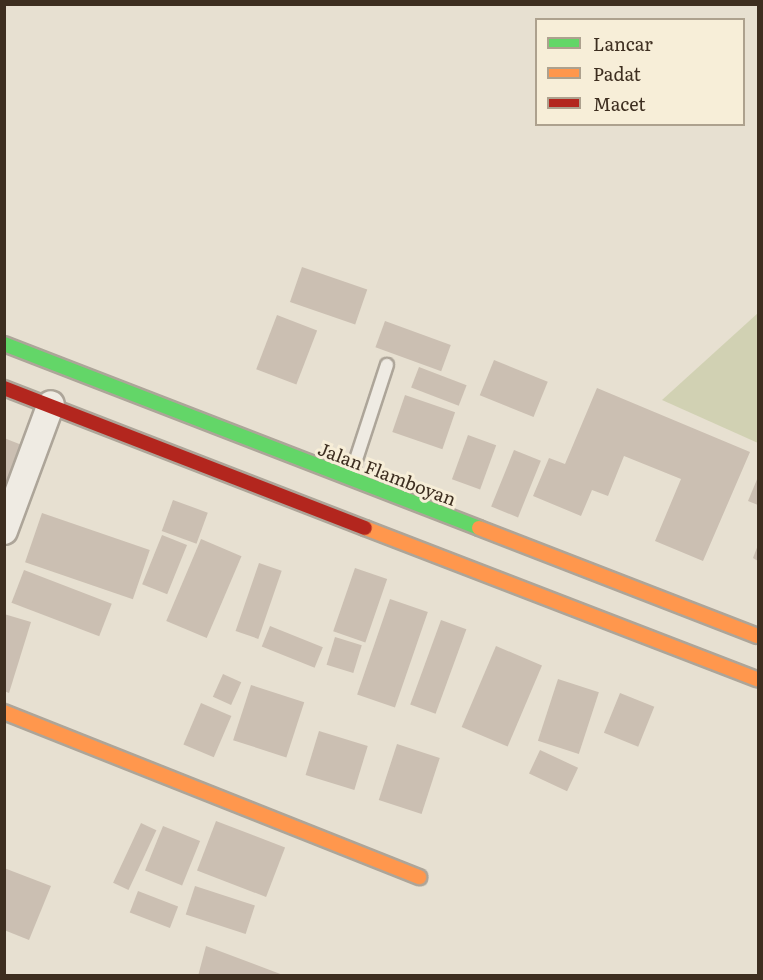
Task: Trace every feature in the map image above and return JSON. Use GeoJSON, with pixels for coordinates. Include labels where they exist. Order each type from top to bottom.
{"type":"FeatureCollection","features":[{"type":"Feature","properties":{"kind":"main road","name":"Jalan Flamboyan"},"geometry":{"type":"LineString","coordinates":[[4,344],[349,484],[759,636]]}},
{"type":"Feature","properties":{"kind":"main road"},"geometry":{"type":"LineString","coordinates":[[4,388],[341,512],[759,680]]}},
{"type":"Feature","properties":{"kind":"main road"},"geometry":{"type":"LineString","coordinates":[[4,712],[419,878]]}},
{"type":"Feature","properties":{"kind":"street"},"geometry":{"type":"LineString","coordinates":[[4,531],[51,405]]}},
{"type":"Feature","properties":{"kind":"lane"},"geometry":{"type":"LineString","coordinates":[[349,484],[387,365]]}},
{"type":"Feature","properties":{"kind":"green space"},"geometry":{"type":"Polygon","coordinates":[[[758,313],[758,443],[662,400],[758,313]]]}},
{"type":"Feature","properties":{"kind":"building"},"geometry":{"type":"Polygon","coordinates":[[[302,267],[367,289],[355,324],[290,302],[302,267]]]}},
{"type":"Feature","properties":{"kind":"building"},"geometry":{"type":"Polygon","coordinates":[[[277,315],[317,330],[296,385],[256,369],[277,315]]]}},
{"type":"Feature","properties":{"kind":"building"},"geometry":{"type":"Polygon","coordinates":[[[385,321],[451,345],[441,371],[375,347],[385,321]]]}},
{"type":"Feature","properties":{"kind":"building"},"geometry":{"type":"Polygon","coordinates":[[[494,360],[548,382],[534,417],[480,395],[494,360]]]}},
{"type":"Feature","properties":{"kind":"building"},"geometry":{"type":"Polygon","coordinates":[[[419,367],[467,385],[459,406],[411,388],[419,367]]]}},
{"type":"Feature","properties":{"kind":"building"},"geometry":{"type":"Polygon","coordinates":[[[597,388],[750,452],[703,561],[655,541],[681,479],[624,456],[608,496],[592,490],[581,516],[533,496],[549,458],[565,464],[597,388]]]}},
{"type":"Feature","properties":{"kind":"building"},"geometry":{"type":"Polygon","coordinates":[[[405,395],[455,412],[442,449],[392,432],[405,395]]]}},
{"type":"Feature","properties":{"kind":"building"},"geometry":{"type":"Polygon","coordinates":[[[468,435],[496,445],[480,489],[452,479],[468,435]]]}},
{"type":"Feature","properties":{"kind":"building"},"geometry":{"type":"Polygon","coordinates":[[[4,438],[32,449],[4,504],[4,438]]]}},
{"type":"Feature","properties":{"kind":"building"},"geometry":{"type":"Polygon","coordinates":[[[514,450],[541,461],[518,517],[491,507],[514,450]]]}},
{"type":"Feature","properties":{"kind":"building"},"geometry":{"type":"Polygon","coordinates":[[[758,477],[758,505],[748,501],[758,477]]]}},
{"type":"Feature","properties":{"kind":"building"},"geometry":{"type":"Polygon","coordinates":[[[173,500],[208,513],[196,544],[162,531],[173,500]]]}},
{"type":"Feature","properties":{"kind":"building"},"geometry":{"type":"Polygon","coordinates":[[[42,513],[150,550],[133,599],[25,562],[42,513]]]}},
{"type":"Feature","properties":{"kind":"building"},"geometry":{"type":"Polygon","coordinates":[[[162,535],[187,545],[167,594],[142,584],[162,535]]]}},
{"type":"Feature","properties":{"kind":"building"},"geometry":{"type":"Polygon","coordinates":[[[201,539],[242,556],[207,638],[166,621],[201,539]]]}},
{"type":"Feature","properties":{"kind":"building"},"geometry":{"type":"Polygon","coordinates":[[[758,545],[758,561],[753,558],[758,545]]]}},
{"type":"Feature","properties":{"kind":"building"},"geometry":{"type":"Polygon","coordinates":[[[259,563],[282,571],[258,639],[236,631],[259,563]]]}},
{"type":"Feature","properties":{"kind":"building"},"geometry":{"type":"Polygon","coordinates":[[[355,568],[387,579],[365,642],[333,631],[355,568]]]}},
{"type":"Feature","properties":{"kind":"building"},"geometry":{"type":"Polygon","coordinates":[[[24,570],[112,604],[99,636],[11,603],[24,570]]]}},
{"type":"Feature","properties":{"kind":"building"},"geometry":{"type":"Polygon","coordinates":[[[390,599],[428,612],[395,708],[357,694],[390,599]]]}},
{"type":"Feature","properties":{"kind":"building"},"geometry":{"type":"Polygon","coordinates":[[[4,614],[31,622],[9,693],[4,691],[4,614]]]}},
{"type":"Feature","properties":{"kind":"building"},"geometry":{"type":"Polygon","coordinates":[[[441,620],[466,629],[436,714],[410,705],[441,620]]]}},
{"type":"Feature","properties":{"kind":"building"},"geometry":{"type":"Polygon","coordinates":[[[270,626],[323,647],[315,668],[262,646],[270,626]]]}},
{"type":"Feature","properties":{"kind":"building"},"geometry":{"type":"Polygon","coordinates":[[[335,637],[362,645],[353,673],[327,665],[335,637]]]}},
{"type":"Feature","properties":{"kind":"building"},"geometry":{"type":"Polygon","coordinates":[[[496,646],[542,666],[508,747],[462,727],[496,646]]]}},
{"type":"Feature","properties":{"kind":"building"},"geometry":{"type":"Polygon","coordinates":[[[223,674],[241,682],[231,705],[213,697],[223,674]]]}},
{"type":"Feature","properties":{"kind":"building"},"geometry":{"type":"Polygon","coordinates":[[[558,679],[599,692],[579,754],[538,741],[558,679]]]}},
{"type":"Feature","properties":{"kind":"building"},"geometry":{"type":"Polygon","coordinates":[[[251,685],[304,702],[286,757],[233,740],[251,685]]]}},
{"type":"Feature","properties":{"kind":"building"},"geometry":{"type":"Polygon","coordinates":[[[620,693],[654,707],[638,747],[604,733],[620,693]]]}},
{"type":"Feature","properties":{"kind":"building"},"geometry":{"type":"Polygon","coordinates":[[[201,703],[231,716],[214,757],[183,744],[201,703]]]}},
{"type":"Feature","properties":{"kind":"building"},"geometry":{"type":"Polygon","coordinates":[[[319,731],[368,746],[354,790],[306,775],[319,731]]]}},
{"type":"Feature","properties":{"kind":"building"},"geometry":{"type":"Polygon","coordinates":[[[397,744],[440,758],[422,814],[379,800],[397,744]]]}},
{"type":"Feature","properties":{"kind":"building"},"geometry":{"type":"Polygon","coordinates":[[[540,750],[578,768],[567,791],[529,774],[540,750]]]}},
{"type":"Feature","properties":{"kind":"building"},"geometry":{"type":"Polygon","coordinates":[[[216,821],[285,848],[266,897],[197,870],[216,821]]]}},
{"type":"Feature","properties":{"kind":"building"},"geometry":{"type":"Polygon","coordinates":[[[141,823],[156,830],[129,890],[113,883],[141,823]]]}},
{"type":"Feature","properties":{"kind":"building"},"geometry":{"type":"Polygon","coordinates":[[[163,826],[200,841],[182,885],[145,871],[163,826]]]}},
{"type":"Feature","properties":{"kind":"building"},"geometry":{"type":"Polygon","coordinates":[[[4,868],[51,886],[29,940],[4,930],[4,868]]]}},
{"type":"Feature","properties":{"kind":"building"},"geometry":{"type":"Polygon","coordinates":[[[195,886],[255,905],[246,934],[186,915],[195,886]]]}},
{"type":"Feature","properties":{"kind":"building"},"geometry":{"type":"Polygon","coordinates":[[[138,891],[178,906],[170,928],[130,912],[138,891]]]}},
{"type":"Feature","properties":{"kind":"building"},"geometry":{"type":"Polygon","coordinates":[[[206,946],[283,975],[283,976],[198,976],[206,946]]]}},
{"type":"Feature","properties":{"kind":"traffic: fast"},"geometry":{"type":"LineString","coordinates":[[4,344],[479,528]]}},
{"type":"Feature","properties":{"kind":"traffic: slow"},"geometry":{"type":"LineString","coordinates":[[365,528],[758,680]]}},
{"type":"Feature","properties":{"kind":"traffic: slow"},"geometry":{"type":"LineString","coordinates":[[479,528],[758,636]]}},
{"type":"Feature","properties":{"kind":"traffic: slow"},"geometry":{"type":"LineString","coordinates":[[4,712],[419,877]]}},
{"type":"Feature","properties":{"kind":"traffic: jam"},"geometry":{"type":"LineString","coordinates":[[4,388],[365,528]]}}]}
